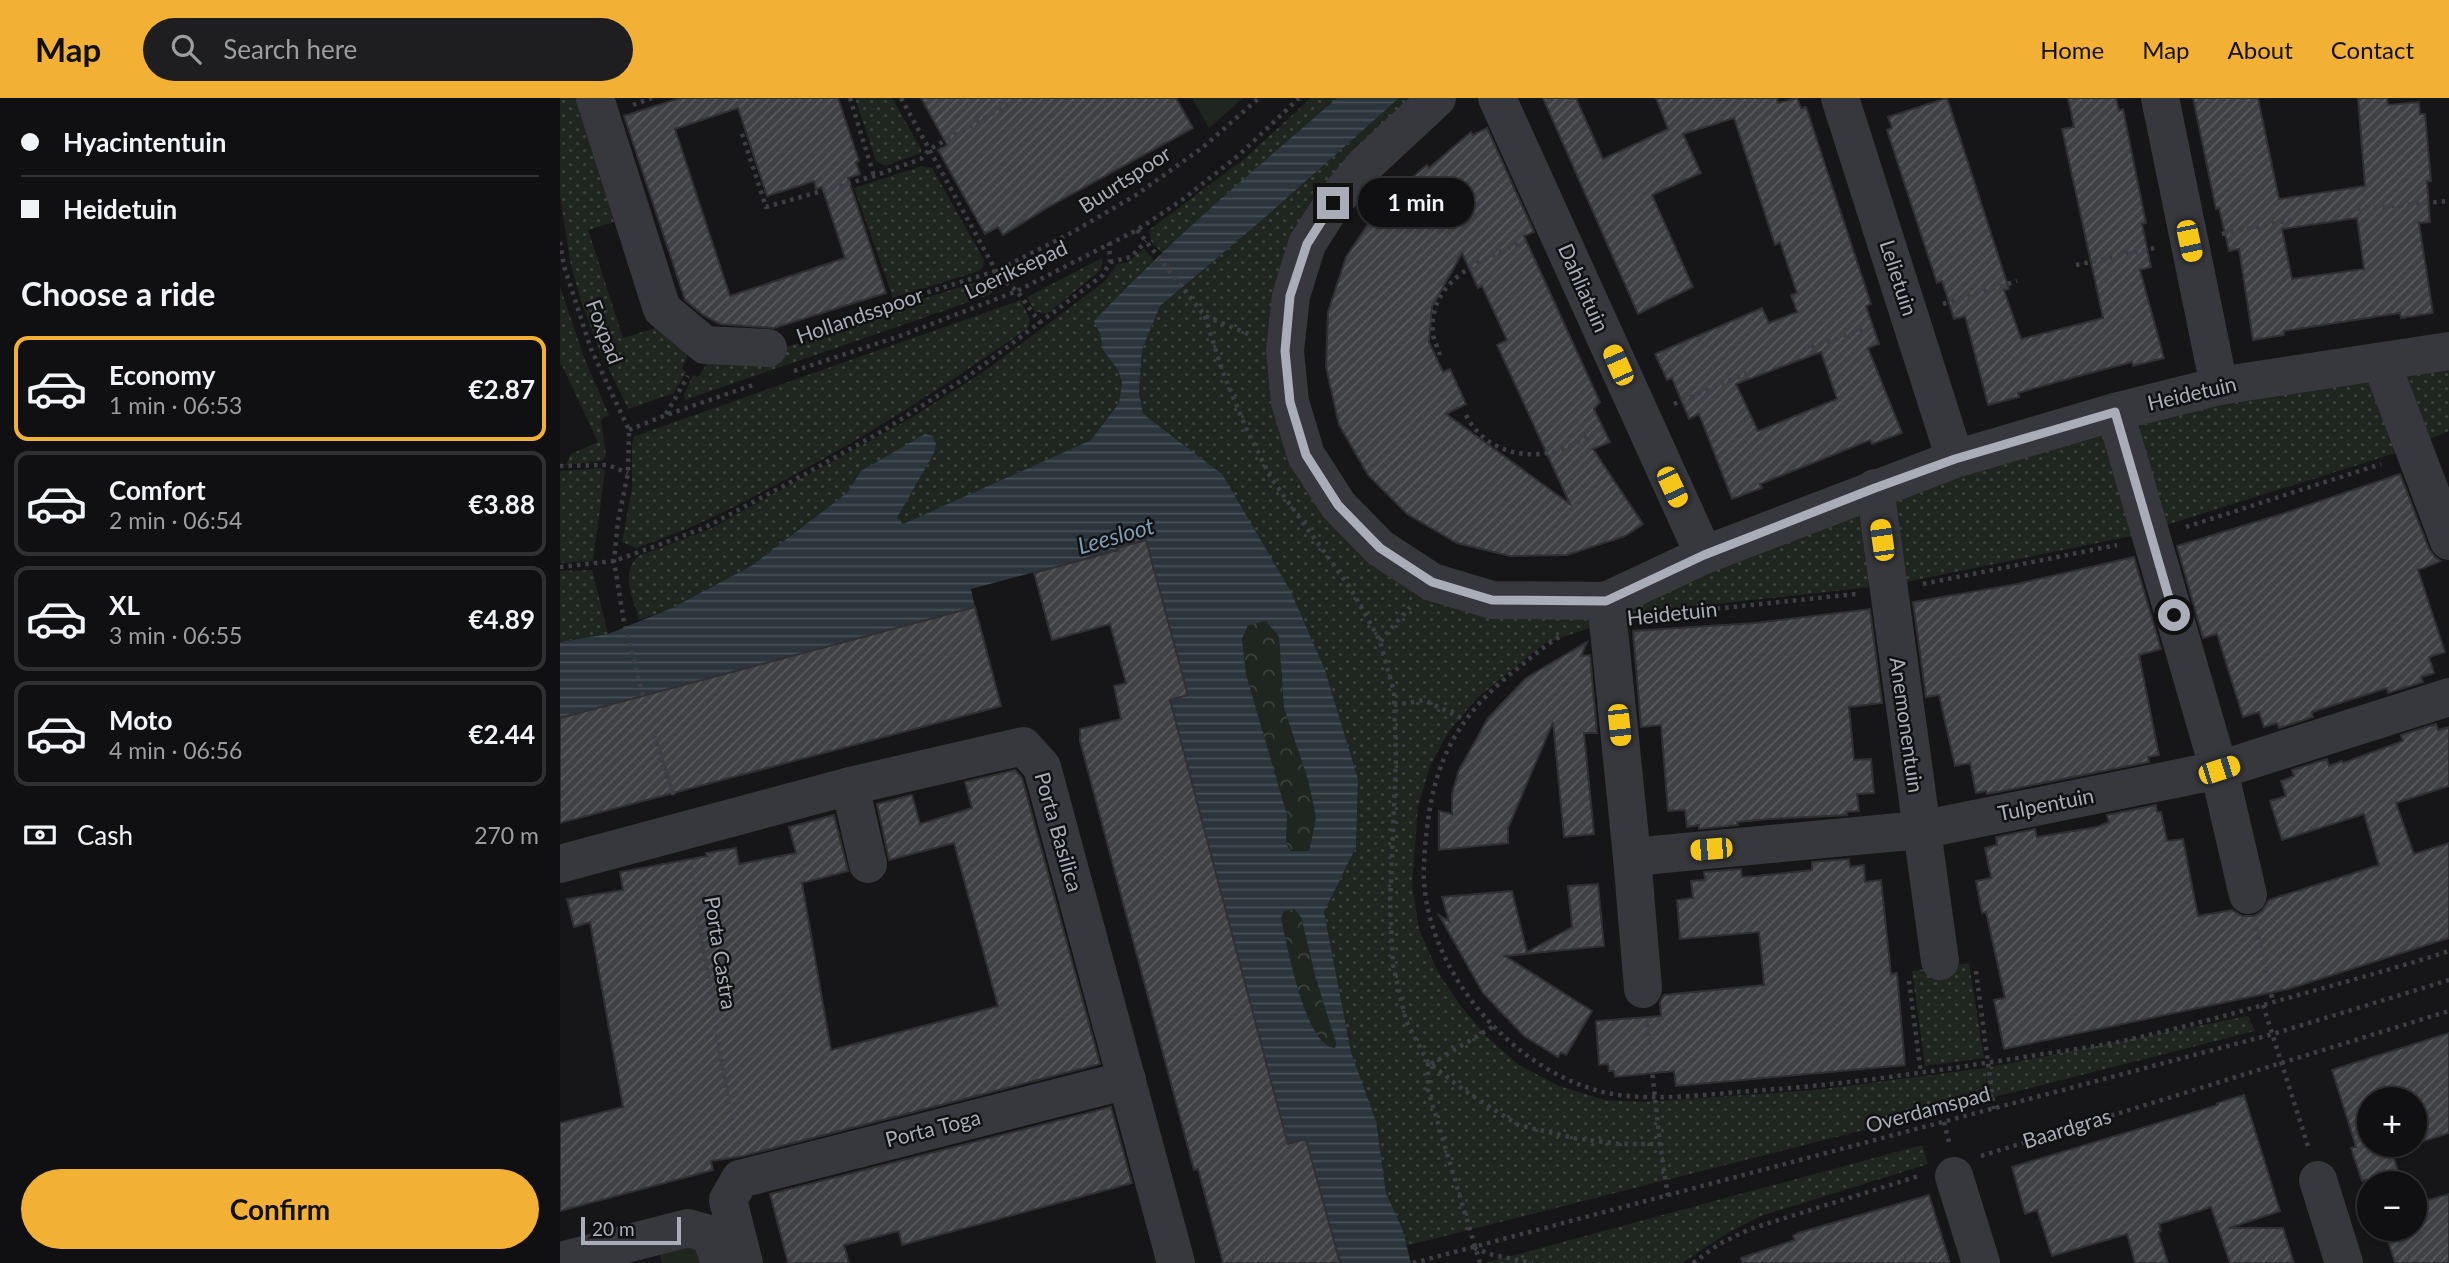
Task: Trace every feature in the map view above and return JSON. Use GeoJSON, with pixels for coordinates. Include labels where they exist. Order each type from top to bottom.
{"type":"FeatureCollection","features":[{"type":"Feature","properties":{"kind":"street"},"geometry":{"type":"LineString","coordinates":[[594,98],[662,309],[705,345]]}},
{"type":"Feature","properties":{"kind":"street","name":"Heidetuin"},"geometry":{"type":"LineString","coordinates":[[1437,98],[1365,165],[1333,203],[1307,244],[1290,296],[1285,351],[1290,402],[1306,455],[1338,505],[1380,548],[1432,582],[1492,600],[1607,611],[1704,555],[1955,459],[2115,412],[2219,386],[2449,351]]}},
{"type":"Feature","properties":{"kind":"street","name":"Dahliatuin"},"geometry":{"type":"LineString","coordinates":[[1497,98],[1704,555]]}},
{"type":"Feature","properties":{"kind":"street","name":"Lelietuin"},"geometry":{"type":"LineString","coordinates":[[1840,98],[1955,459]]}},
{"type":"Feature","properties":{"kind":"street"},"geometry":{"type":"LineString","coordinates":[[2160,98],[2219,386]]}},
{"type":"Feature","properties":{"kind":"street","name":"Hollandsspoor"},"geometry":{"type":"LineString","coordinates":[[705,345],[770,369]]}},
{"type":"Feature","properties":{"kind":"street"},"geometry":{"type":"LineString","coordinates":[[2381,362],[2449,541]]}},
{"type":"Feature","properties":{"kind":"street"},"geometry":{"type":"LineString","coordinates":[[2115,412],[2219,770],[2248,895]]}},
{"type":"Feature","properties":{"kind":"street","name":"Anemonentuin"},"geometry":{"type":"LineString","coordinates":[[1875,488],[1940,961]]}},
{"type":"Feature","properties":{"kind":"street"},"geometry":{"type":"LineString","coordinates":[[1607,611],[1643,989]]}},
{"type":"Feature","properties":{"kind":"street","name":"Tulpentuin"},"geometry":{"type":"LineString","coordinates":[[1632,857],[1920,830],[2219,770],[2449,697]]}},
{"type":"Feature","properties":{"kind":"street","name":"Porta Basilica"},"geometry":{"type":"LineString","coordinates":[[560,864],[850,786],[1023,746],[1042,767],[1176,1263]]}},
{"type":"Feature","properties":{"kind":"street"},"geometry":{"type":"LineString","coordinates":[[850,786],[868,864]]}},
{"type":"Feature","properties":{"kind":"street","name":"Porta Toga"},"geometry":{"type":"LineString","coordinates":[[560,1243],[734,1190],[1127,1080]]}},
{"type":"Feature","properties":{"kind":"street"},"geometry":{"type":"LineString","coordinates":[[1951,1169],[1981,1263]]}},
{"type":"Feature","properties":{"kind":"street"},"geometry":{"type":"LineString","coordinates":[[2318,1180],[2344,1263]]}},
{"type":"Feature","properties":{"kind":"street"},"geometry":{"type":"LineString","coordinates":[[734,1190],[744,1263]]}},
{"type":"Feature","properties":{"kind":"street"},"geometry":{"type":"LineString","coordinates":[[560,1261],[654,1251],[688,1228],[710,1234],[720,1263]]}},
{"type":"Feature","properties":{"kind":"path"},"geometry":{"type":"LineString","coordinates":[[850,98],[874,176]]}},
{"type":"Feature","properties":{"kind":"path"},"geometry":{"type":"LineString","coordinates":[[901,98],[996,271],[1017,291],[1041,324]]}},
{"type":"Feature","properties":{"kind":"path"},"geometry":{"type":"LineString","coordinates":[[742,134],[766,207],[874,176],[921,159],[930,149],[1020,98]]}},
{"type":"Feature","properties":{"kind":"path","name":"Buurtspoor"},"geometry":{"type":"LineString","coordinates":[[996,271],[1071,233],[1136,195],[1202,148],[1259,98]]}},
{"type":"Feature","properties":{"kind":"path","name":"Loeriksepad"},"geometry":{"type":"LineString","coordinates":[[629,430],[770,369],[902,335],[1017,291],[1137,230],[1182,200],[1239,155],[1299,98]]}},
{"type":"Feature","properties":{"kind":"path"},"geometry":{"type":"LineString","coordinates":[[2357,209],[2449,201]]}},
{"type":"Feature","properties":{"kind":"path"},"geometry":{"type":"LineString","coordinates":[[1440,355],[1433,335],[1434,317],[1437,305],[1453,279],[1477,262],[1556,228]]}},
{"type":"Feature","properties":{"kind":"path"},"geometry":{"type":"LineString","coordinates":[[1137,230],[1205,316],[1246,429],[1271,478],[1351,589],[1380,641],[1395,705],[1396,759],[1390,902],[1394,965],[1406,1021],[1429,1063],[1465,1091],[1518,1125],[1574,1138],[1620,1144],[1660,1144]]}},
{"type":"Feature","properties":{"kind":"path"},"geometry":{"type":"LineString","coordinates":[[1110,262],[1131,257],[1146,241]]}},
{"type":"Feature","properties":{"kind":"path","name":"Foxpad"},"geometry":{"type":"LineString","coordinates":[[560,242],[564,265],[591,349],[629,430]]}},
{"type":"Feature","properties":{"kind":"path"},"geometry":{"type":"LineString","coordinates":[[560,567],[614,561],[706,527],[884,430],[959,382],[1104,275],[1110,262],[1109,243]]}},
{"type":"Feature","properties":{"kind":"path","name":"Hollandsspoor"},"geometry":{"type":"LineString","coordinates":[[770,369],[882,313],[900,301],[996,271]]}},
{"type":"Feature","properties":{"kind":"path"},"geometry":{"type":"LineString","coordinates":[[1205,316],[1285,351]]}},
{"type":"Feature","properties":{"kind":"path"},"geometry":{"type":"LineString","coordinates":[[666,415],[705,345]]}},
{"type":"Feature","properties":{"kind":"path"},"geometry":{"type":"LineString","coordinates":[[1466,415],[1473,428],[1499,449],[1539,454],[1556,451],[1640,414],[1747,373]]}},
{"type":"Feature","properties":{"kind":"path"},"geometry":{"type":"LineString","coordinates":[[629,430],[628,473],[618,521],[614,561],[624,622],[646,705]]}},
{"type":"Feature","properties":{"kind":"path","name":"Heidetuin"},"geometry":{"type":"LineString","coordinates":[[1661,615],[1888,591],[2151,538],[2417,453]]}},
{"type":"Feature","properties":{"kind":"path"},"geometry":{"type":"LineString","coordinates":[[560,466],[608,465],[628,473]]}},
{"type":"Feature","properties":{"kind":"path","name":"Heidetuin"},"geometry":{"type":"LineString","coordinates":[[1607,611],[1556,638],[1488,692],[1465,720],[1441,760],[1430,801],[1423,880],[1431,923],[1449,966],[1472,1000],[1494,1026],[1531,1059],[1571,1081],[1617,1095],[1654,1096],[1800,1087],[1921,1074],[2136,1038],[2263,1005],[2449,951]]}},
{"type":"Feature","properties":{"kind":"path"},"geometry":{"type":"LineString","coordinates":[[1395,705],[1424,699],[1465,720]]}},
{"type":"Feature","properties":{"kind":"path","name":"Porta Castra"},"geometry":{"type":"LineString","coordinates":[[654,736],[685,829],[734,1190]]}},
{"type":"Feature","properties":{"kind":"path"},"geometry":{"type":"LineString","coordinates":[[2248,895],[2273,1002]]}},
{"type":"Feature","properties":{"kind":"path"},"geometry":{"type":"LineString","coordinates":[[1921,1074],[1906,964],[1974,957],[1994,1109]]}},
{"type":"Feature","properties":{"kind":"path","name":"Overdamspad"},"geometry":{"type":"LineString","coordinates":[[1413,1263],[2273,1034],[2449,980]]}},
{"type":"Feature","properties":{"kind":"path"},"geometry":{"type":"LineString","coordinates":[[1643,989],[1668,1196]]}},
{"type":"Feature","properties":{"kind":"path"},"geometry":{"type":"LineString","coordinates":[[2263,1005],[2318,1180]]}},
{"type":"Feature","properties":{"kind":"path","name":"Baardgras"},"geometry":{"type":"LineString","coordinates":[[1693,1263],[1719,1244],[1750,1229],[1951,1169],[2449,1011]]}},
{"type":"Feature","properties":{"kind":"path"},"geometry":{"type":"LineString","coordinates":[[1429,1063],[1494,1026]]}},
{"type":"Feature","properties":{"kind":"path"},"geometry":{"type":"LineString","coordinates":[[1429,1063],[1428,1090],[1479,1263]]}},
{"type":"Feature","properties":{"kind":"path"},"geometry":{"type":"LineString","coordinates":[[1474,1247],[1493,1255],[1533,1263]]}},
{"type":"Feature","properties":{"kind":"green space"},"geometry":{"type":"Polygon","coordinates":[[[560,98],[582,98],[614,222],[588,230],[623,338],[662,326],[688,354],[682,369],[686,372],[674,393],[628,409],[598,346],[571,266],[560,196],[560,98]]]}},
{"type":"Feature","properties":{"kind":"green space"},"geometry":{"type":"Polygon","coordinates":[[[855,98],[892,98],[921,153],[885,166],[876,161],[855,98]]]}},
{"type":"Feature","properties":{"kind":"green space"},"geometry":{"type":"Polygon","coordinates":[[[1192,98],[1243,98],[1209,128],[1192,98]]]}},
{"type":"Feature","properties":{"kind":"green space"},"geometry":{"type":"Polygon","coordinates":[[[1311,98],[1337,98],[1163,254],[1151,241],[1149,230],[1244,159],[1311,98]]]}},
{"type":"Feature","properties":{"kind":"green space"},"geometry":{"type":"Polygon","coordinates":[[[1399,98],[1431,98],[1354,171],[1274,356],[1368,553],[1594,607],[1596,626],[1545,643],[1477,698],[1449,731],[1430,766],[1418,807],[1412,885],[1419,929],[1438,972],[1460,1005],[1487,1037],[1519,1065],[1559,1086],[1605,1100],[1643,1102],[1814,1090],[1985,1068],[2248,1016],[2255,1031],[1405,1246],[1402,1228],[1386,1193],[1376,1121],[1351,1052],[1324,912],[1356,847],[1358,779],[1325,670],[1222,474],[1142,414],[1139,393],[1142,350],[1160,306],[1261,221],[1399,98]]]}},
{"type":"Feature","properties":{"kind":"green space"},"geometry":{"type":"Polygon","coordinates":[[[922,166],[932,168],[984,260],[983,267],[979,271],[893,298],[854,188],[922,166]]]}},
{"type":"Feature","properties":{"kind":"green space"},"geometry":{"type":"Polygon","coordinates":[[[1144,249],[1154,260],[1120,293],[1100,334],[1103,350],[1118,370],[1122,382],[1119,403],[1091,440],[903,524],[897,518],[934,453],[936,444],[933,436],[861,471],[847,493],[751,566],[672,608],[639,620],[629,587],[630,571],[638,556],[710,529],[904,422],[982,373],[1104,282],[1117,264],[1128,262],[1144,249]]]}},
{"type":"Feature","properties":{"kind":"green space"},"geometry":{"type":"Polygon","coordinates":[[[1102,258],[1101,270],[1047,314],[1035,311],[1027,297],[1102,258]]]}},
{"type":"Feature","properties":{"kind":"green space"},"geometry":{"type":"Polygon","coordinates":[[[989,278],[996,282],[995,289],[989,295],[685,400],[684,395],[693,375],[698,377],[708,362],[737,362],[886,316],[894,308],[989,278]]]}},
{"type":"Feature","properties":{"kind":"green space"},"geometry":{"type":"Polygon","coordinates":[[[560,287],[585,360],[609,415],[601,420],[606,456],[602,461],[566,465],[571,454],[598,442],[560,365],[560,287]]]}},
{"type":"Feature","properties":{"kind":"green space"},"geometry":{"type":"Polygon","coordinates":[[[1021,300],[1030,320],[1028,328],[882,424],[823,459],[696,525],[636,548],[622,542],[632,489],[632,445],[635,436],[1021,300]]]}},
{"type":"Feature","properties":{"kind":"green space"},"geometry":{"type":"Polygon","coordinates":[[[2449,361],[2449,431],[2425,441],[2400,367],[2449,361]]]}},
{"type":"Feature","properties":{"kind":"green space"},"geometry":{"type":"Polygon","coordinates":[[[2375,380],[2402,451],[2160,527],[2136,441],[2145,411],[2375,380]]]}},
{"type":"Feature","properties":{"kind":"green space"},"geometry":{"type":"Polygon","coordinates":[[[2102,425],[2142,534],[1896,584],[1889,490],[2102,425]]]}},
{"type":"Feature","properties":{"kind":"green space"},"geometry":{"type":"Polygon","coordinates":[[[602,468],[605,471],[593,561],[560,563],[560,471],[602,468]]]}},
{"type":"Feature","properties":{"kind":"green space"},"geometry":{"type":"Polygon","coordinates":[[[1857,503],[1872,587],[1626,614],[1625,600],[1857,503]]]}},
{"type":"Feature","properties":{"kind":"green space"},"geometry":{"type":"Polygon","coordinates":[[[592,570],[608,634],[560,642],[560,571],[592,570]]]}},
{"type":"Feature","properties":{"kind":"green space"},"geometry":{"type":"Polygon","coordinates":[[[1266,621],[1279,637],[1284,708],[1308,780],[1316,819],[1309,851],[1291,851],[1286,844],[1287,815],[1246,674],[1242,640],[1248,624],[1266,621]]]}},
{"type":"Feature","properties":{"kind":"green space"},"geometry":{"type":"Polygon","coordinates":[[[1294,909],[1301,917],[1316,979],[1336,1043],[1335,1048],[1324,1043],[1315,1031],[1299,992],[1281,918],[1285,910],[1294,909]]]}},
{"type":"Feature","properties":{"kind":"green space"},"geometry":{"type":"Polygon","coordinates":[[[1969,963],[1984,1058],[1925,1066],[1912,971],[1969,963]]]}},
{"type":"Feature","properties":{"kind":"green space"},"geometry":{"type":"Polygon","coordinates":[[[1922,1145],[1928,1164],[1761,1216],[1729,1232],[1682,1263],[1485,1263],[1922,1145]]]}},
{"type":"Feature","properties":{"kind":"green space"},"geometry":{"type":"Polygon","coordinates":[[[689,1244],[715,1263],[662,1263],[659,1252],[689,1244]]]}},
{"type":"Feature","properties":{"kind":"water","name":"Leesloot"},"geometry":{"type":"Polygon","coordinates":[[[1337,98],[1399,98],[1261,221],[1160,306],[1142,350],[1139,393],[1143,414],[1222,474],[1290,590],[1325,670],[1358,779],[1356,847],[1324,912],[1351,1052],[1376,1121],[1386,1193],[1402,1228],[1411,1263],[1341,1263],[1305,1139],[1288,1144],[1170,700],[1188,695],[1146,540],[971,589],[975,607],[560,718],[560,642],[608,634],[672,608],[751,566],[847,493],[861,471],[925,434],[933,436],[936,444],[934,453],[897,518],[903,524],[1091,440],[1119,403],[1122,382],[1118,370],[1103,350],[1094,321],[1182,234],[1337,98]],[[1266,621],[1248,625],[1242,639],[1246,674],[1287,815],[1286,844],[1291,851],[1309,851],[1316,818],[1308,780],[1284,708],[1279,637],[1266,621]],[[1294,909],[1284,911],[1281,918],[1299,992],[1315,1031],[1324,1043],[1335,1048],[1336,1043],[1316,979],[1301,917],[1294,909]]]}},
{"type":"Feature","properties":{"kind":"building"},"geometry":{"type":"Polygon","coordinates":[[[680,98],[838,98],[859,161],[856,162],[860,174],[848,178],[886,293],[774,328],[720,324],[703,315],[685,300],[624,116],[680,98]],[[738,108],[675,129],[730,296],[845,258],[822,187],[816,189],[814,181],[767,196],[738,108]]]}},
{"type":"Feature","properties":{"kind":"building"},"geometry":{"type":"Polygon","coordinates":[[[921,98],[1176,98],[1193,128],[1050,206],[1003,235],[998,227],[985,234],[938,150],[947,145],[921,98]]]}},
{"type":"Feature","properties":{"kind":"building"},"geometry":{"type":"Polygon","coordinates":[[[1543,98],[1576,98],[1603,159],[1668,129],[1656,98],[1777,98],[1778,103],[1797,98],[1801,108],[1806,107],[1871,304],[1866,306],[1879,344],[1868,348],[1902,433],[1872,444],[1870,440],[1760,484],[1762,488],[1732,499],[1699,414],[1689,419],[1672,378],[1667,380],[1655,354],[1762,308],[1769,323],[1797,312],[1791,295],[1797,293],[1780,242],[1775,245],[1734,118],[1683,134],[1701,173],[1652,195],[1693,287],[1638,314],[1543,98]],[[1821,352],[1736,384],[1758,431],[1837,399],[1821,352]]]}},
{"type":"Feature","properties":{"kind":"building"},"geometry":{"type":"Polygon","coordinates":[[[1947,98],[2009,289],[2004,290],[2021,339],[2103,318],[2062,129],[2074,127],[2068,98],[2116,98],[2119,111],[2123,109],[2146,223],[2142,224],[2151,267],[2140,270],[2164,358],[2133,366],[2132,362],[2075,377],[2018,393],[2019,397],[1988,405],[1965,316],[1954,319],[1942,281],[1937,283],[1887,130],[1892,128],[1888,117],[1947,98]]]}},
{"type":"Feature","properties":{"kind":"building"},"geometry":{"type":"Polygon","coordinates":[[[2193,98],[2258,98],[2279,199],[2365,186],[2358,98],[2387,98],[2388,105],[2419,102],[2420,114],[2425,114],[2431,181],[2427,181],[2430,222],[2419,223],[2433,313],[2401,318],[2400,313],[2284,331],[2284,335],[2253,340],[2239,249],[2229,251],[2219,208],[2216,209],[2193,98]],[[2357,218],[2282,229],[2292,279],[2364,269],[2357,218]]]}},
{"type":"Feature","properties":{"kind":"building"},"geometry":{"type":"Polygon","coordinates":[[[1487,128],[1534,232],[1524,236],[1600,402],[1594,409],[1610,442],[1593,449],[1643,524],[1625,536],[1567,555],[1510,556],[1457,543],[1407,514],[1368,475],[1339,425],[1326,367],[1328,312],[1346,257],[1383,202],[1471,132],[1473,135],[1487,128]],[[1462,253],[1432,307],[1429,342],[1443,372],[1450,369],[1466,404],[1446,414],[1570,504],[1497,345],[1507,340],[1482,286],[1478,288],[1462,253]]]}},
{"type":"Feature","properties":{"kind":"building"},"geometry":{"type":"Polygon","coordinates":[[[2400,474],[2429,549],[2441,561],[2418,570],[2445,652],[2429,657],[2434,673],[2421,677],[2423,682],[2388,693],[2387,688],[2312,712],[2313,717],[2279,728],[2277,723],[2264,727],[2259,712],[2243,717],[2217,634],[2203,638],[2177,546],[2400,474]]]}},
{"type":"Feature","properties":{"kind":"building"},"geometry":{"type":"Polygon","coordinates":[[[1146,540],[1188,695],[1170,700],[1267,1066],[1288,1144],[1306,1139],[1340,1263],[1223,1263],[1198,1169],[1194,1170],[1080,741],[1080,729],[1121,719],[1114,686],[1126,683],[1110,624],[1052,640],[1034,573],[1146,540]]]}},
{"type":"Feature","properties":{"kind":"building"},"geometry":{"type":"Polygon","coordinates":[[[2134,557],[2161,649],[2139,655],[2159,755],[2148,757],[2149,762],[1987,794],[1986,791],[1976,793],[1970,763],[1955,766],[1939,695],[1926,697],[1913,602],[2017,584],[2134,557]]]}},
{"type":"Feature","properties":{"kind":"building"},"geometry":{"type":"Polygon","coordinates":[[[975,607],[1001,706],[560,823],[560,718],[975,607]]]}},
{"type":"Feature","properties":{"kind":"building"},"geometry":{"type":"Polygon","coordinates":[[[1870,609],[1882,703],[1849,707],[1854,760],[1871,759],[1874,793],[1857,794],[1859,811],[1846,812],[1847,815],[1737,822],[1738,825],[1699,829],[1699,825],[1687,827],[1685,810],[1668,811],[1661,725],[1641,727],[1633,631],[1755,623],[1870,609]]]}},
{"type":"Feature","properties":{"kind":"building"},"geometry":{"type":"Polygon","coordinates":[[[1587,642],[1581,656],[1590,655],[1597,733],[1584,733],[1594,834],[1564,837],[1553,722],[1508,828],[1508,843],[1439,850],[1439,811],[1452,814],[1452,794],[1459,770],[1488,718],[1526,678],[1587,642]]]}},
{"type":"Feature","properties":{"kind":"building"},"geometry":{"type":"Polygon","coordinates":[[[2436,724],[2438,730],[2449,727],[2449,786],[2396,803],[2414,854],[2449,843],[2449,938],[2288,989],[2004,1049],[1994,1000],[2005,998],[1986,912],[1982,913],[1976,881],[1991,878],[1985,848],[1997,845],[1996,837],[2035,829],[2037,837],[2097,827],[2109,822],[2107,815],[2156,805],[2157,812],[2161,812],[2167,841],[2183,839],[2198,916],[2232,910],[2242,916],[2254,916],[2262,911],[2269,900],[2379,865],[2364,814],[2282,840],[2270,801],[2286,796],[2281,781],[2294,776],[2292,770],[2327,759],[2329,766],[2342,761],[2343,763],[2403,741],[2401,735],[2436,724]]]}},
{"type":"Feature","properties":{"kind":"building"},"geometry":{"type":"Polygon","coordinates":[[[1015,770],[1022,778],[1100,1064],[743,1156],[711,1161],[713,1170],[560,1211],[560,1123],[623,1107],[590,922],[574,927],[567,899],[623,890],[620,872],[707,856],[706,853],[736,848],[739,864],[796,853],[789,827],[834,815],[848,871],[802,883],[831,1050],[998,1006],[954,843],[889,860],[877,804],[912,795],[920,824],[972,808],[965,782],[1015,770]]]}},
{"type":"Feature","properties":{"kind":"building"},"geometry":{"type":"Polygon","coordinates":[[[1849,859],[1850,867],[1864,865],[1865,882],[1881,880],[1891,974],[1897,973],[1905,1065],[1676,1086],[1674,1071],[1615,1077],[1614,1071],[1609,1071],[1608,1064],[1599,1065],[1596,1021],[1661,1016],[1660,1002],[1664,995],[1764,985],[1759,932],[1680,939],[1677,900],[1693,898],[1691,881],[1705,880],[1704,872],[1741,869],[1742,877],[1756,876],[1812,870],[1812,862],[1849,859]]]}},
{"type":"Feature","properties":{"kind":"building"},"geometry":{"type":"Polygon","coordinates":[[[1598,884],[1604,946],[1505,956],[1592,1011],[1566,1055],[1561,1052],[1558,1057],[1524,1036],[1483,993],[1439,915],[1449,921],[1442,897],[1512,891],[1527,952],[1572,927],[1568,886],[1598,884]]]}},
{"type":"Feature","properties":{"kind":"building"},"geometry":{"type":"Polygon","coordinates":[[[2449,1033],[2449,1133],[2427,1140],[2427,1087],[2357,1087],[2357,1157],[2394,1157],[2398,1171],[2359,1171],[2351,1148],[2356,1147],[2332,1070],[2449,1033]]]}},
{"type":"Feature","properties":{"kind":"building"},"geometry":{"type":"Polygon","coordinates":[[[2244,1095],[2280,1211],[2229,1228],[2283,1228],[2294,1263],[2230,1263],[2211,1207],[2159,1224],[2161,1231],[2158,1232],[2168,1263],[2135,1263],[2127,1234],[2052,1256],[2037,1210],[2025,1214],[2012,1167],[2244,1095]]]}},
{"type":"Feature","properties":{"kind":"building"},"geometry":{"type":"Polygon","coordinates":[[[1111,1107],[1132,1183],[902,1245],[899,1231],[844,1245],[849,1263],[788,1263],[770,1194],[1111,1107]]]}},
{"type":"Feature","properties":{"kind":"building"},"geometry":{"type":"Polygon","coordinates":[[[2449,1194],[2449,1263],[2395,1263],[2388,1241],[2427,1241],[2427,1200],[2449,1194]]]}},
{"type":"Feature","properties":{"kind":"building"},"geometry":{"type":"Polygon","coordinates":[[[1929,1195],[1950,1263],[1742,1263],[1741,1258],[1795,1240],[1793,1236],[1798,1233],[1929,1195]]]}},
{"type":"Feature","properties":{"kind":"route"},"geometry":{"type":"LineString","coordinates":[[1333,203],[1307,244],[1290,296],[1285,351],[1290,402],[1306,455],[1338,505],[1380,548],[1432,582],[1492,600],[1606,601],[1704,555],[1875,488],[1955,459],[2115,412],[2174,615]]}}]}
